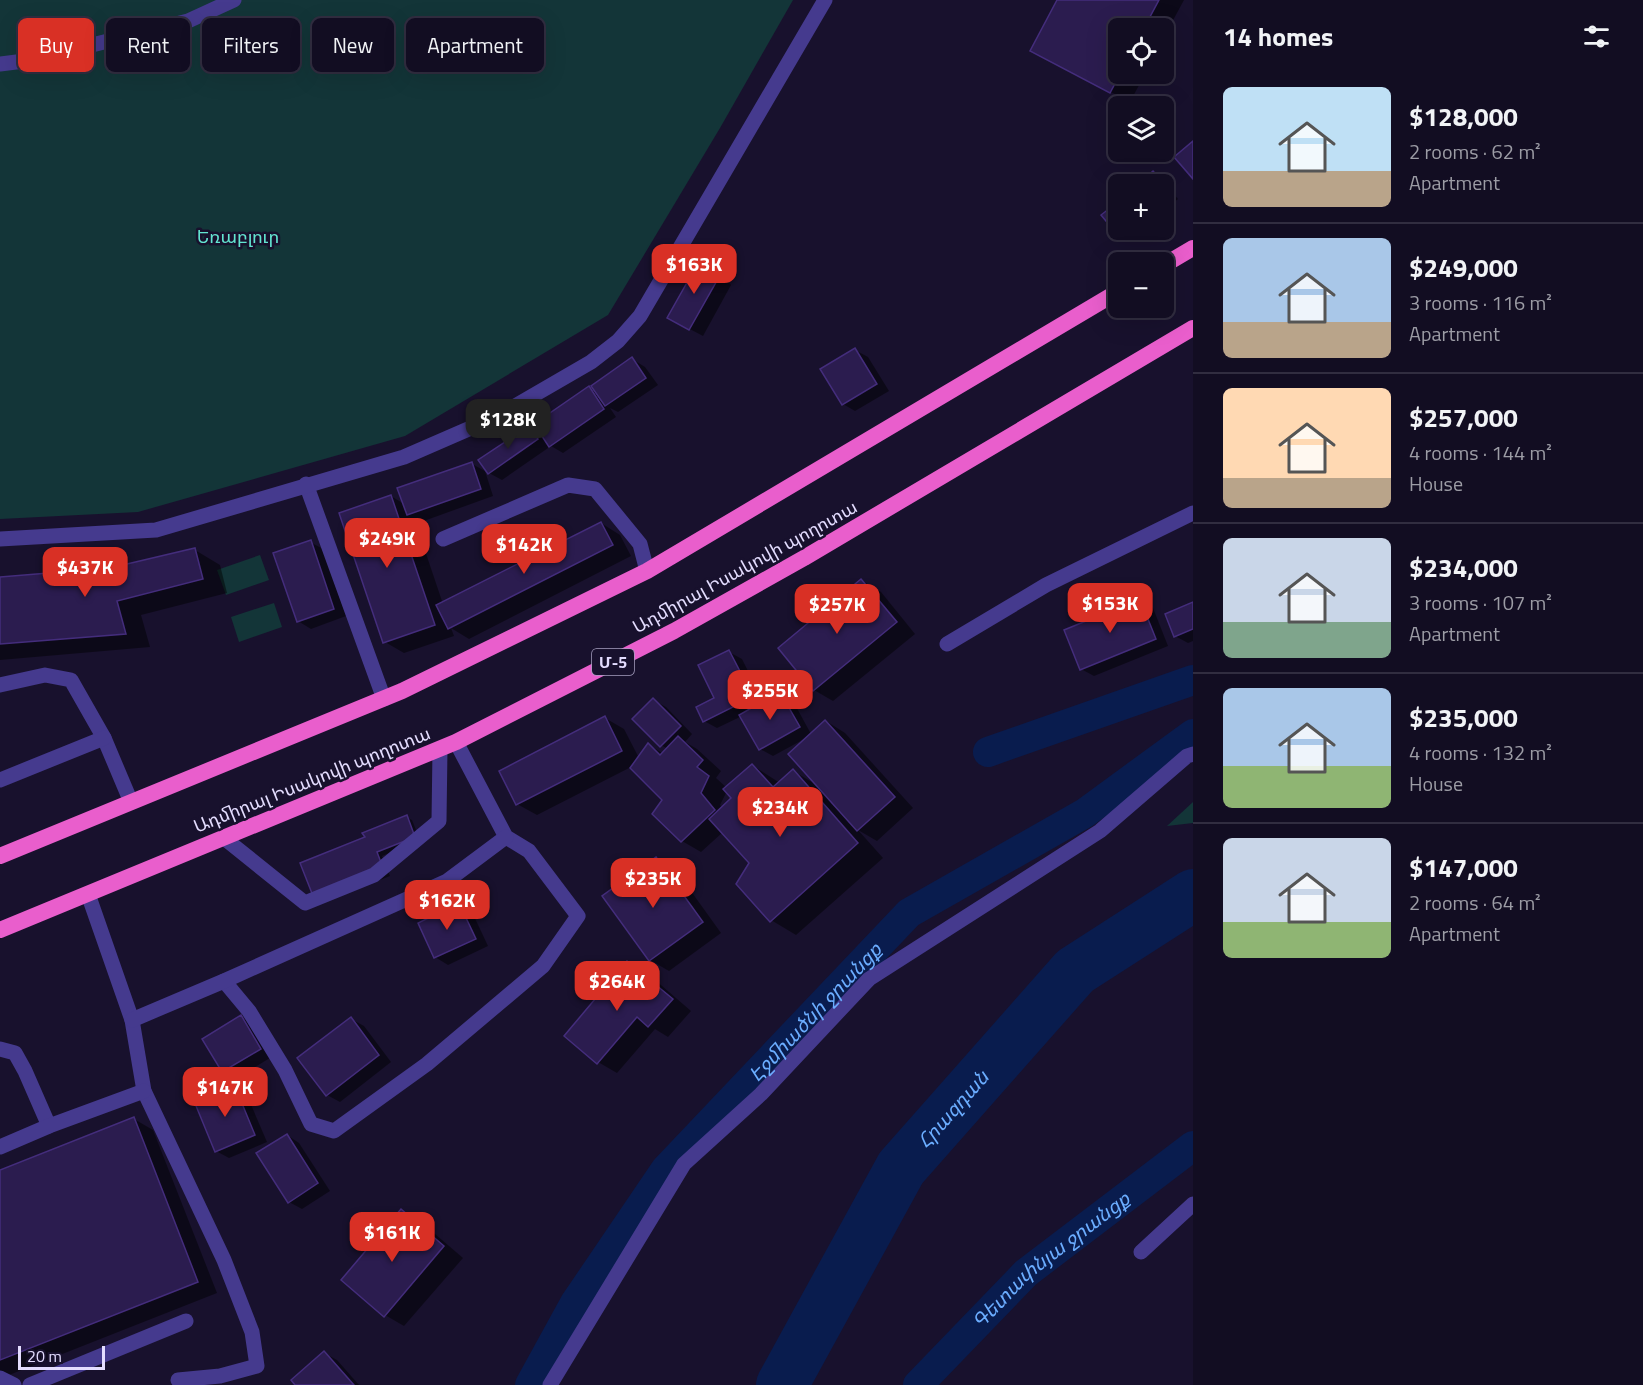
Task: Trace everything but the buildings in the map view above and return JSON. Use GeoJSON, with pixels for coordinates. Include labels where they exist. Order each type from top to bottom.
{"type":"FeatureCollection","features":[{"type":"Feature","properties":{"kind":"highway"},"geometry":{"type":"LineString","coordinates":[[1174,259],[1193,248]]}},
{"type":"Feature","properties":{"kind":"highway"},"geometry":{"type":"LineString","coordinates":[[0,856],[384,699],[647,571],[1108,298]]}},
{"type":"Feature","properties":{"kind":"highway","name":"Ադմիրալ Իսակովի պողոտա"},"geometry":{"type":"LineString","coordinates":[[0,930],[456,742],[684,626],[814,552],[1193,328]]}},
{"type":"Feature","properties":{"kind":"street"},"geometry":{"type":"LineString","coordinates":[[0,63],[32,60],[188,21],[234,0]]}},
{"type":"Feature","properties":{"kind":"street"},"geometry":{"type":"LineString","coordinates":[[0,539],[156,530],[404,457],[496,417],[591,362],[618,341],[640,316],[825,0]]}},
{"type":"Feature","properties":{"kind":"street"},"geometry":{"type":"LineString","coordinates":[[306,484],[384,699]]}},
{"type":"Feature","properties":{"kind":"street"},"geometry":{"type":"LineString","coordinates":[[443,539],[568,485],[595,489],[640,544],[647,571]]}},
{"type":"Feature","properties":{"kind":"street"},"geometry":{"type":"LineString","coordinates":[[947,644],[1046,585],[1193,513]]}},
{"type":"Feature","properties":{"kind":"street"},"geometry":{"type":"LineString","coordinates":[[0,685],[45,675],[71,680],[104,738],[131,802]]}},
{"type":"Feature","properties":{"kind":"street"},"geometry":{"type":"LineString","coordinates":[[0,780],[104,738]]}},
{"type":"Feature","properties":{"kind":"street"},"geometry":{"type":"LineString","coordinates":[[224,981],[249,1011],[285,1070],[311,1124],[334,1131],[427,1064],[543,966],[578,916],[529,851],[506,837],[456,742]]}},
{"type":"Feature","properties":{"kind":"street"},"geometry":{"type":"LineString","coordinates":[[224,838],[305,903],[374,875],[439,821],[440,749]]}},
{"type":"Feature","properties":{"kind":"street"},"geometry":{"type":"LineString","coordinates":[[550,1385],[684,1164],[761,1094],[869,979],[1100,831],[1187,756],[1193,754]]}},
{"type":"Feature","properties":{"kind":"street"},"geometry":{"type":"LineString","coordinates":[[132,1020],[447,881],[506,837]]}},
{"type":"Feature","properties":{"kind":"street"},"geometry":{"type":"LineString","coordinates":[[88,894],[132,1020],[144,1091],[224,1260],[252,1332],[257,1366],[220,1376],[177,1380]]}},
{"type":"Feature","properties":{"kind":"street"},"geometry":{"type":"LineString","coordinates":[[0,1049],[15,1053],[49,1126]]}},
{"type":"Feature","properties":{"kind":"street"},"geometry":{"type":"LineString","coordinates":[[0,1147],[49,1126],[144,1091]]}},
{"type":"Feature","properties":{"kind":"street"},"geometry":{"type":"LineString","coordinates":[[1141,1252],[1193,1204]]}},
{"type":"Feature","properties":{"kind":"street"},"geometry":{"type":"LineString","coordinates":[[30,1385],[186,1321]]}},
{"type":"Feature","properties":{"kind":"street"},"geometry":{"type":"LineString","coordinates":[[0,1378],[14,1385]]}},
{"type":"Feature","properties":{"kind":"green space","name":"Եռաբլուր"},"geometry":{"type":"Polygon","coordinates":[[[0,0],[793,0],[720,128],[608,315],[405,436],[138,512],[0,519],[0,0]]]}},
{"type":"Feature","properties":{"kind":"green space"},"geometry":{"type":"Polygon","coordinates":[[[260,555],[269,580],[226,595],[217,570],[260,555]]]}},
{"type":"Feature","properties":{"kind":"green space"},"geometry":{"type":"Polygon","coordinates":[[[274,603],[282,627],[239,642],[231,617],[274,603]]]}},
{"type":"Feature","properties":{"kind":"green space"},"geometry":{"type":"Polygon","coordinates":[[[1193,802],[1193,823],[1167,826],[1193,802]]]}},
{"type":"Feature","properties":{"kind":"waterway"},"geometry":{"type":"LineString","coordinates":[[988,752],[1193,680]]}},
{"type":"Feature","properties":{"kind":"waterway","name":"Էջմիածնի ջրանցք"},"geometry":{"type":"LineString","coordinates":[[530,1385],[575,1303],[666,1169],[909,913],[1085,813],[1193,734]]}},
{"type":"Feature","properties":{"kind":"waterway","name":"Հրազդան"},"geometry":{"type":"LineString","coordinates":[[782,1385],[901,1168],[1075,971],[1193,895]]}},
{"type":"Feature","properties":{"kind":"waterway","name":"Գետափնյա ջրանցք"},"geometry":{"type":"LineString","coordinates":[[918,1385],[1026,1273],[1193,1146]]}}]}
